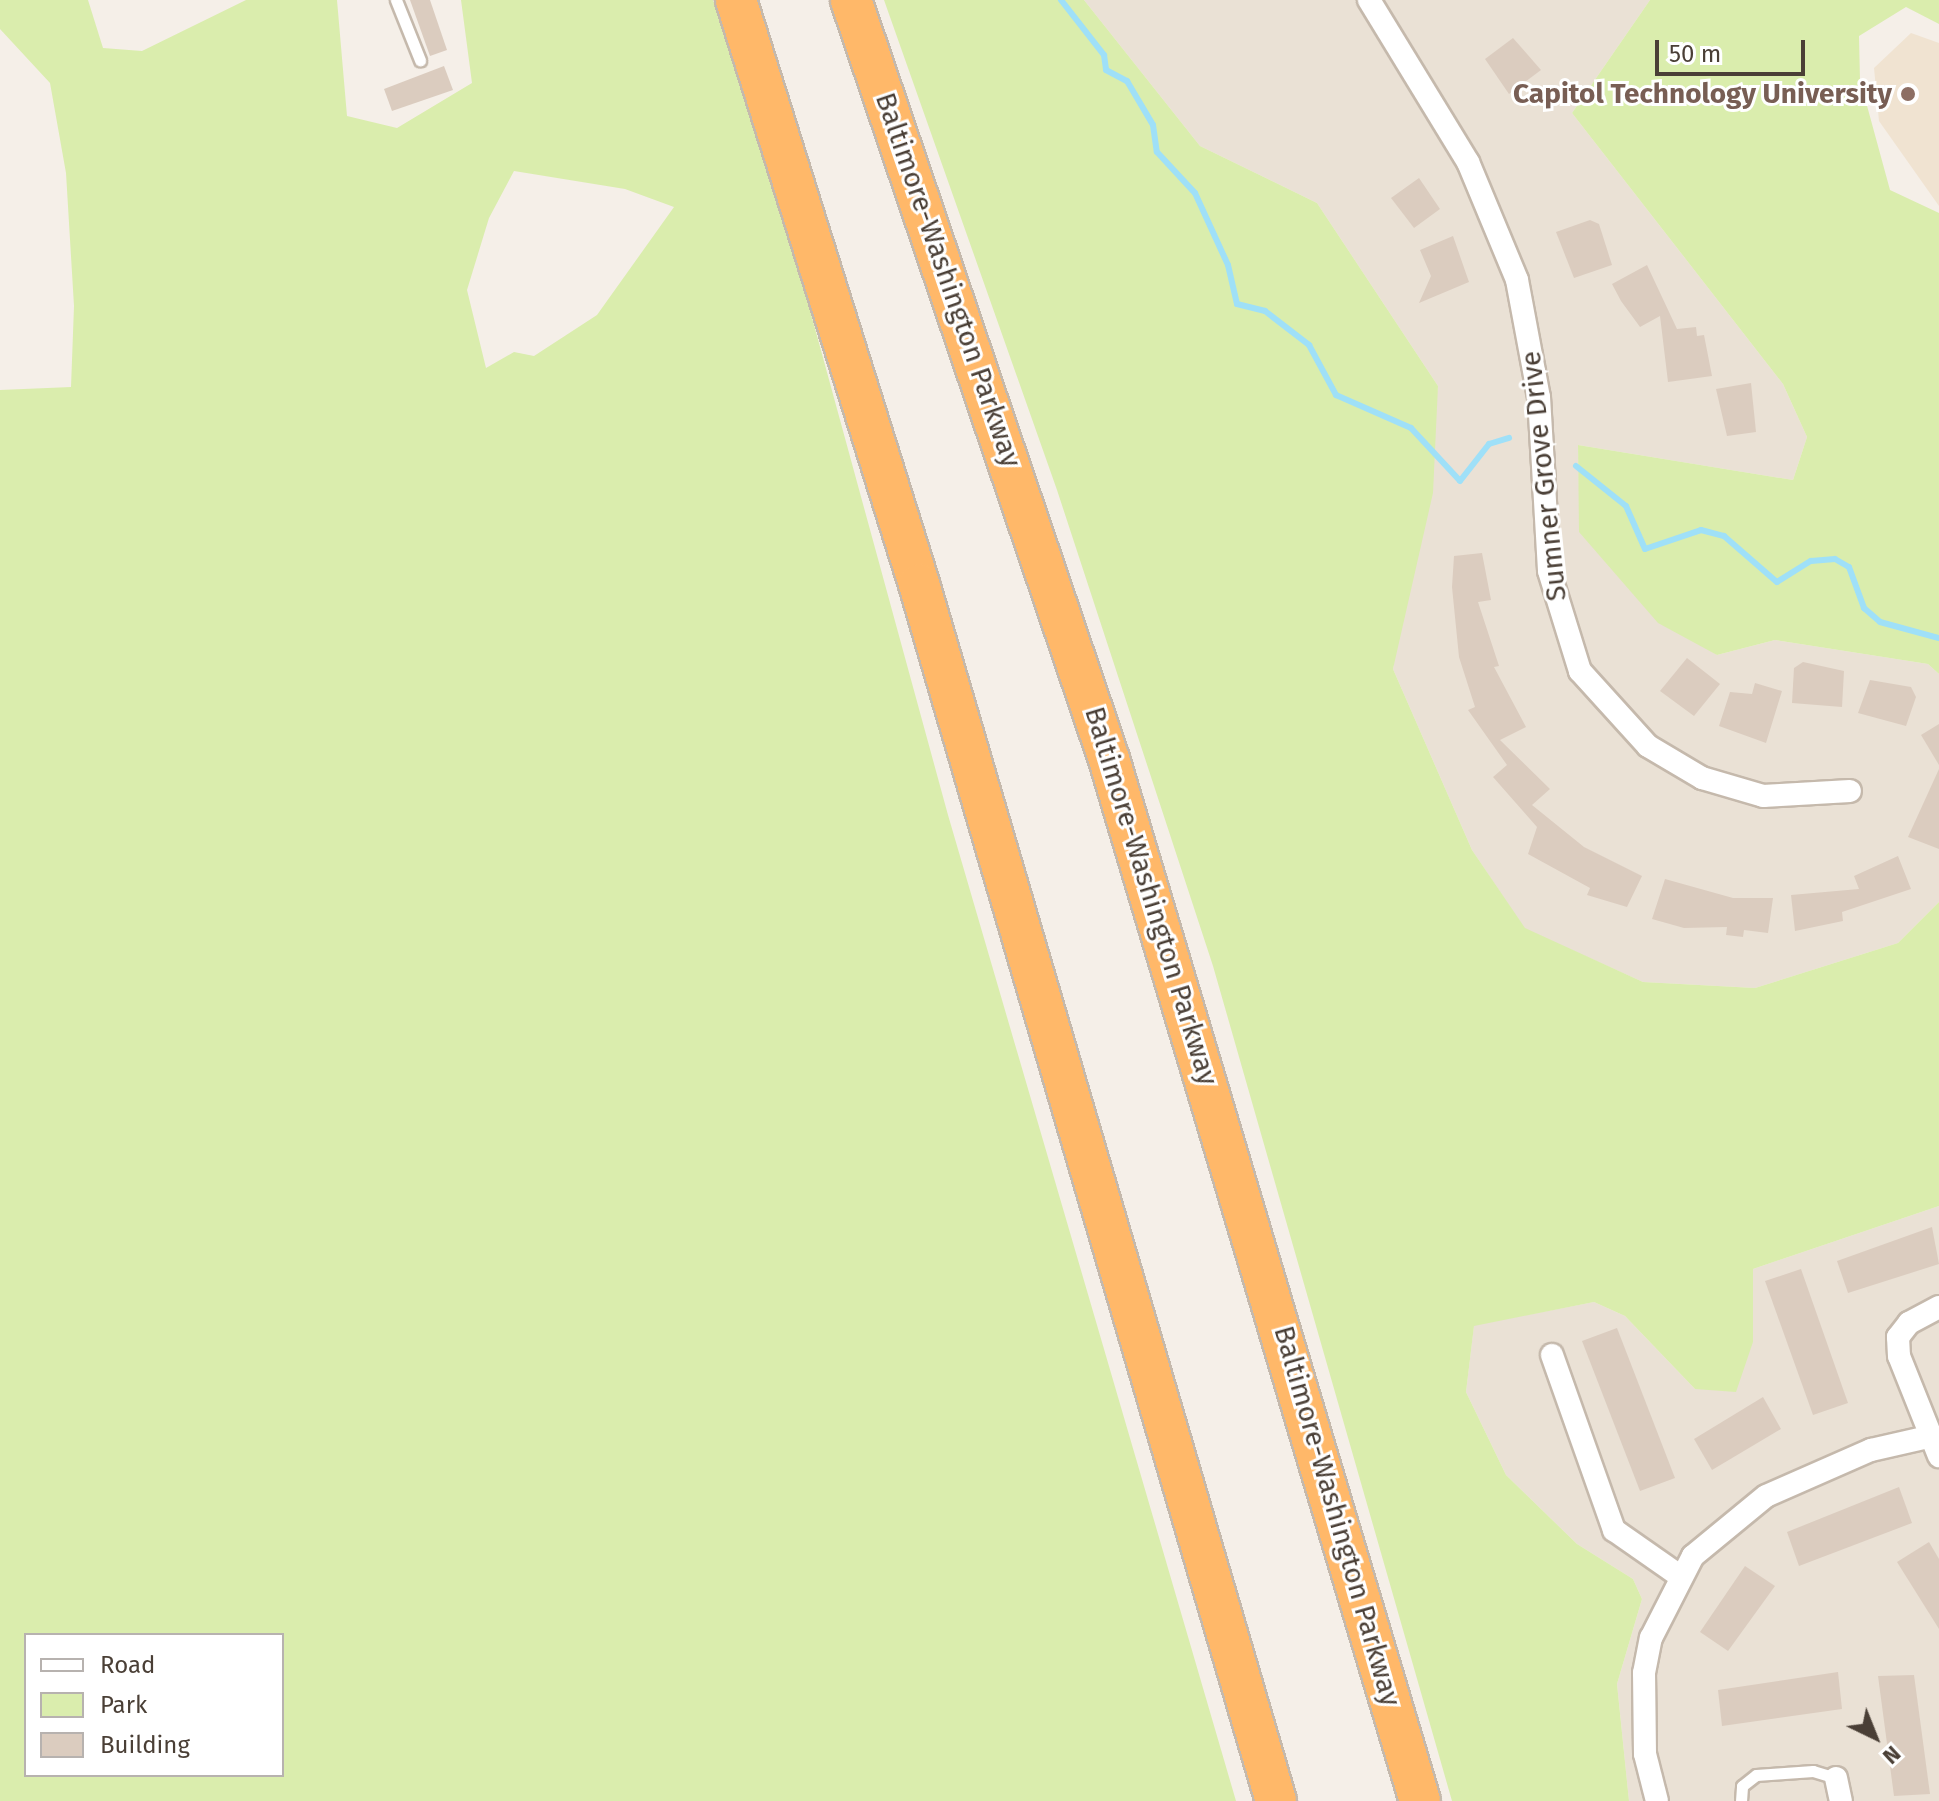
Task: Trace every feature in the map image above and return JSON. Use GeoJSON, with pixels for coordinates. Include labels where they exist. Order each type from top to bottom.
{"type":"FeatureCollection","features":[{"type":"Feature","properties":{"kind":"highway"},"geometry":{"type":"LineString","coordinates":[[736,0],[919,584],[1276,1801]]}},
{"type":"Feature","properties":{"kind":"highway","name":"Baltimore-Washington Parkway"},"geometry":{"type":"LineString","coordinates":[[851,0],[1109,759],[1420,1801]]}},
{"type":"Feature","properties":{"kind":"street","name":"Sumner Grove Drive"},"geometry":{"type":"LineString","coordinates":[[1369,0],[1468,162],[1517,280],[1539,397],[1549,571],[1580,671],[1648,746],[1702,778],[1763,796],[1850,791]]}},
{"type":"Feature","properties":{"kind":"street"},"geometry":{"type":"LineString","coordinates":[[1657,1801],[1645,1754],[1644,1673],[1651,1638],[1681,1577],[1714,1534],[1766,1496],[1871,1450],[1935,1446],[1899,1356],[1898,1337],[1909,1323],[1939,1307]]}},
{"type":"Feature","properties":{"kind":"street"},"geometry":{"type":"LineString","coordinates":[[1552,1355],[1614,1530],[1681,1577]]}},
{"type":"Feature","properties":{"kind":"street"},"geometry":{"type":"LineString","coordinates":[[1836,1778],[1841,1801]]}},
{"type":"Feature","properties":{"kind":"lane"},"geometry":{"type":"LineString","coordinates":[[396,0],[420,60]]}},
{"type":"Feature","properties":{"kind":"lane"},"geometry":{"type":"LineString","coordinates":[[1741,1801],[1742,1786],[1756,1775],[1813,1771],[1836,1778]]}},
{"type":"Feature","properties":{"kind":"shaded area"},"geometry":{"type":"Polygon","coordinates":[[[1084,0],[1650,0],[1572,113],[1783,384],[1807,437],[1793,480],[1578,445],[1580,532],[1613,570],[1717,655],[1775,640],[1928,664],[1939,674],[1939,902],[1898,943],[1755,988],[1643,982],[1525,929],[1472,850],[1393,669],[1438,386],[1317,203],[1200,146],[1084,0]]]}},
{"type":"Feature","properties":{"kind":"shaded area","name":"Capitol Technology University"},"geometry":{"type":"Polygon","coordinates":[[[1911,33],[1939,43],[1939,206],[1879,121],[1874,68],[1911,33]]]}},
{"type":"Feature","properties":{"kind":"shaded area"},"geometry":{"type":"Polygon","coordinates":[[[1939,1206],[1939,1801],[1629,1801],[1617,1684],[1642,1599],[1633,1579],[1577,1544],[1506,1475],[1466,1392],[1474,1325],[1594,1302],[1625,1316],[1695,1389],[1753,1342],[1753,1269],[1939,1206]]]}},
{"type":"Feature","properties":{"kind":"green space"},"geometry":{"type":"Polygon","coordinates":[[[0,0],[88,0],[103,48],[142,51],[246,0],[337,0],[347,116],[397,128],[472,83],[461,0],[713,0],[784,215],[948,815],[1236,1801],[0,1801],[0,390],[71,387],[74,306],[66,173],[50,83],[0,29],[0,0]],[[514,171],[489,218],[467,290],[486,368],[514,352],[534,356],[597,315],[674,207],[625,189],[514,171]]]}},
{"type":"Feature","properties":{"kind":"green space"},"geometry":{"type":"Polygon","coordinates":[[[884,0],[1084,0],[1200,146],[1317,203],[1438,386],[1433,493],[1393,669],[1472,850],[1525,928],[1643,982],[1755,988],[1898,943],[1939,902],[1939,1206],[1753,1269],[1753,1342],[1736,1392],[1695,1389],[1625,1316],[1594,1302],[1474,1326],[1466,1392],[1506,1475],[1577,1544],[1633,1579],[1642,1599],[1617,1684],[1629,1801],[1452,1801],[1213,966],[1057,490],[884,0]]]}},
{"type":"Feature","properties":{"kind":"green space"},"geometry":{"type":"Polygon","coordinates":[[[1650,0],[1939,0],[1939,24],[1906,7],[1859,36],[1860,80],[1890,190],[1939,213],[1939,674],[1928,664],[1775,640],[1717,655],[1658,623],[1579,532],[1578,445],[1793,480],[1807,437],[1783,384],[1572,113],[1650,0]]]}},
{"type":"Feature","properties":{"kind":"building"},"geometry":{"type":"Polygon","coordinates":[[[410,0],[430,0],[447,50],[430,56],[410,0]]]}},
{"type":"Feature","properties":{"kind":"building"},"geometry":{"type":"Polygon","coordinates":[[[1513,38],[1541,70],[1509,94],[1485,59],[1513,38]]]}},
{"type":"Feature","properties":{"kind":"building"},"geometry":{"type":"Polygon","coordinates":[[[444,66],[453,90],[392,111],[384,89],[444,66]]]}},
{"type":"Feature","properties":{"kind":"building"},"geometry":{"type":"Polygon","coordinates":[[[1419,178],[1440,209],[1414,228],[1391,198],[1419,178]]]}},
{"type":"Feature","properties":{"kind":"building"},"geometry":{"type":"Polygon","coordinates":[[[1590,220],[1599,224],[1612,265],[1574,278],[1556,232],[1590,220]]]}},
{"type":"Feature","properties":{"kind":"building"},"geometry":{"type":"Polygon","coordinates":[[[1453,236],[1469,282],[1419,303],[1431,276],[1420,250],[1453,236]]]}},
{"type":"Feature","properties":{"kind":"building"},"geometry":{"type":"Polygon","coordinates":[[[1647,265],[1677,329],[1696,327],[1697,336],[1704,335],[1712,376],[1668,382],[1660,316],[1640,327],[1612,284],[1647,265]]]}},
{"type":"Feature","properties":{"kind":"building"},"geometry":{"type":"Polygon","coordinates":[[[1751,383],[1756,432],[1727,436],[1716,389],[1751,383]]]}},
{"type":"Feature","properties":{"kind":"building"},"geometry":{"type":"Polygon","coordinates":[[[1482,553],[1491,600],[1478,602],[1499,666],[1494,667],[1526,727],[1500,740],[1550,789],[1532,805],[1584,847],[1642,876],[1627,907],[1587,895],[1590,888],[1528,854],[1537,827],[1493,777],[1507,765],[1468,710],[1475,707],[1459,657],[1452,587],[1454,556],[1482,553]]]}},
{"type":"Feature","properties":{"kind":"building"},"geometry":{"type":"Polygon","coordinates":[[[1687,658],[1720,684],[1694,716],[1660,691],[1687,658]]]}},
{"type":"Feature","properties":{"kind":"building"},"geometry":{"type":"Polygon","coordinates":[[[1803,662],[1844,671],[1842,707],[1792,703],[1794,668],[1803,662]]]}},
{"type":"Feature","properties":{"kind":"building"},"geometry":{"type":"Polygon","coordinates":[[[1870,680],[1911,687],[1916,697],[1906,726],[1858,713],[1870,680]]]}},
{"type":"Feature","properties":{"kind":"building"},"geometry":{"type":"Polygon","coordinates":[[[1755,683],[1782,691],[1766,743],[1719,726],[1730,692],[1752,694],[1755,683]]]}},
{"type":"Feature","properties":{"kind":"building"},"geometry":{"type":"Polygon","coordinates":[[[1939,724],[1939,765],[1921,735],[1939,724]]]}},
{"type":"Feature","properties":{"kind":"building"},"geometry":{"type":"Polygon","coordinates":[[[1939,769],[1939,849],[1908,837],[1939,769]]]}},
{"type":"Feature","properties":{"kind":"building"},"geometry":{"type":"Polygon","coordinates":[[[1898,856],[1911,889],[1842,912],[1843,921],[1795,931],[1791,895],[1859,889],[1854,876],[1898,856]]]}},
{"type":"Feature","properties":{"kind":"building"},"geometry":{"type":"Polygon","coordinates":[[[1665,879],[1733,898],[1773,898],[1768,933],[1744,930],[1743,937],[1726,935],[1727,927],[1684,928],[1652,919],[1665,879]]]}},
{"type":"Feature","properties":{"kind":"building"},"geometry":{"type":"Polygon","coordinates":[[[1932,1227],[1939,1264],[1848,1293],[1837,1261],[1932,1227]]]}},
{"type":"Feature","properties":{"kind":"building"},"geometry":{"type":"Polygon","coordinates":[[[1801,1269],[1848,1403],[1813,1415],[1765,1281],[1801,1269]]]}},
{"type":"Feature","properties":{"kind":"building"},"geometry":{"type":"Polygon","coordinates":[[[1617,1328],[1675,1478],[1640,1491],[1582,1341],[1617,1328]]]}},
{"type":"Feature","properties":{"kind":"building"},"geometry":{"type":"Polygon","coordinates":[[[1763,1397],[1781,1429],[1712,1470],[1694,1439],[1763,1397]]]}},
{"type":"Feature","properties":{"kind":"building"},"geometry":{"type":"Polygon","coordinates":[[[1899,1487],[1912,1523],[1799,1566],[1787,1532],[1899,1487]]]}},
{"type":"Feature","properties":{"kind":"building"},"geometry":{"type":"Polygon","coordinates":[[[1929,1542],[1939,1559],[1939,1629],[1897,1562],[1929,1542]]]}},
{"type":"Feature","properties":{"kind":"building"},"geometry":{"type":"Polygon","coordinates":[[[1745,1566],[1775,1586],[1728,1651],[1700,1632],[1745,1566]]]}},
{"type":"Feature","properties":{"kind":"building"},"geometry":{"type":"Polygon","coordinates":[[[1838,1672],[1842,1709],[1722,1726],[1718,1690],[1838,1672]]]}},
{"type":"Feature","properties":{"kind":"building"},"geometry":{"type":"Polygon","coordinates":[[[1914,1675],[1930,1794],[1894,1796],[1878,1676],[1914,1675]]]}},
{"type":"Feature","properties":{"kind":"waterway"},"geometry":{"type":"LineString","coordinates":[[1061,0],[1104,55],[1106,70],[1127,81],[1153,125],[1157,152],[1195,193],[1228,265],[1237,304],[1265,311],[1309,345],[1336,395],[1411,428],[1460,481],[1489,444],[1509,438]]}},
{"type":"Feature","properties":{"kind":"waterway"},"geometry":{"type":"LineString","coordinates":[[1576,466],[1626,506],[1645,549],[1701,530],[1724,536],[1777,582],[1811,561],[1835,559],[1849,567],[1864,608],[1880,622],[1939,638]]}},
{"type":"Feature","properties":{"kind":"place","name":"Capitol Technology University"},"geometry":{"type":"Point","coordinates":[1908,94]}}]}
